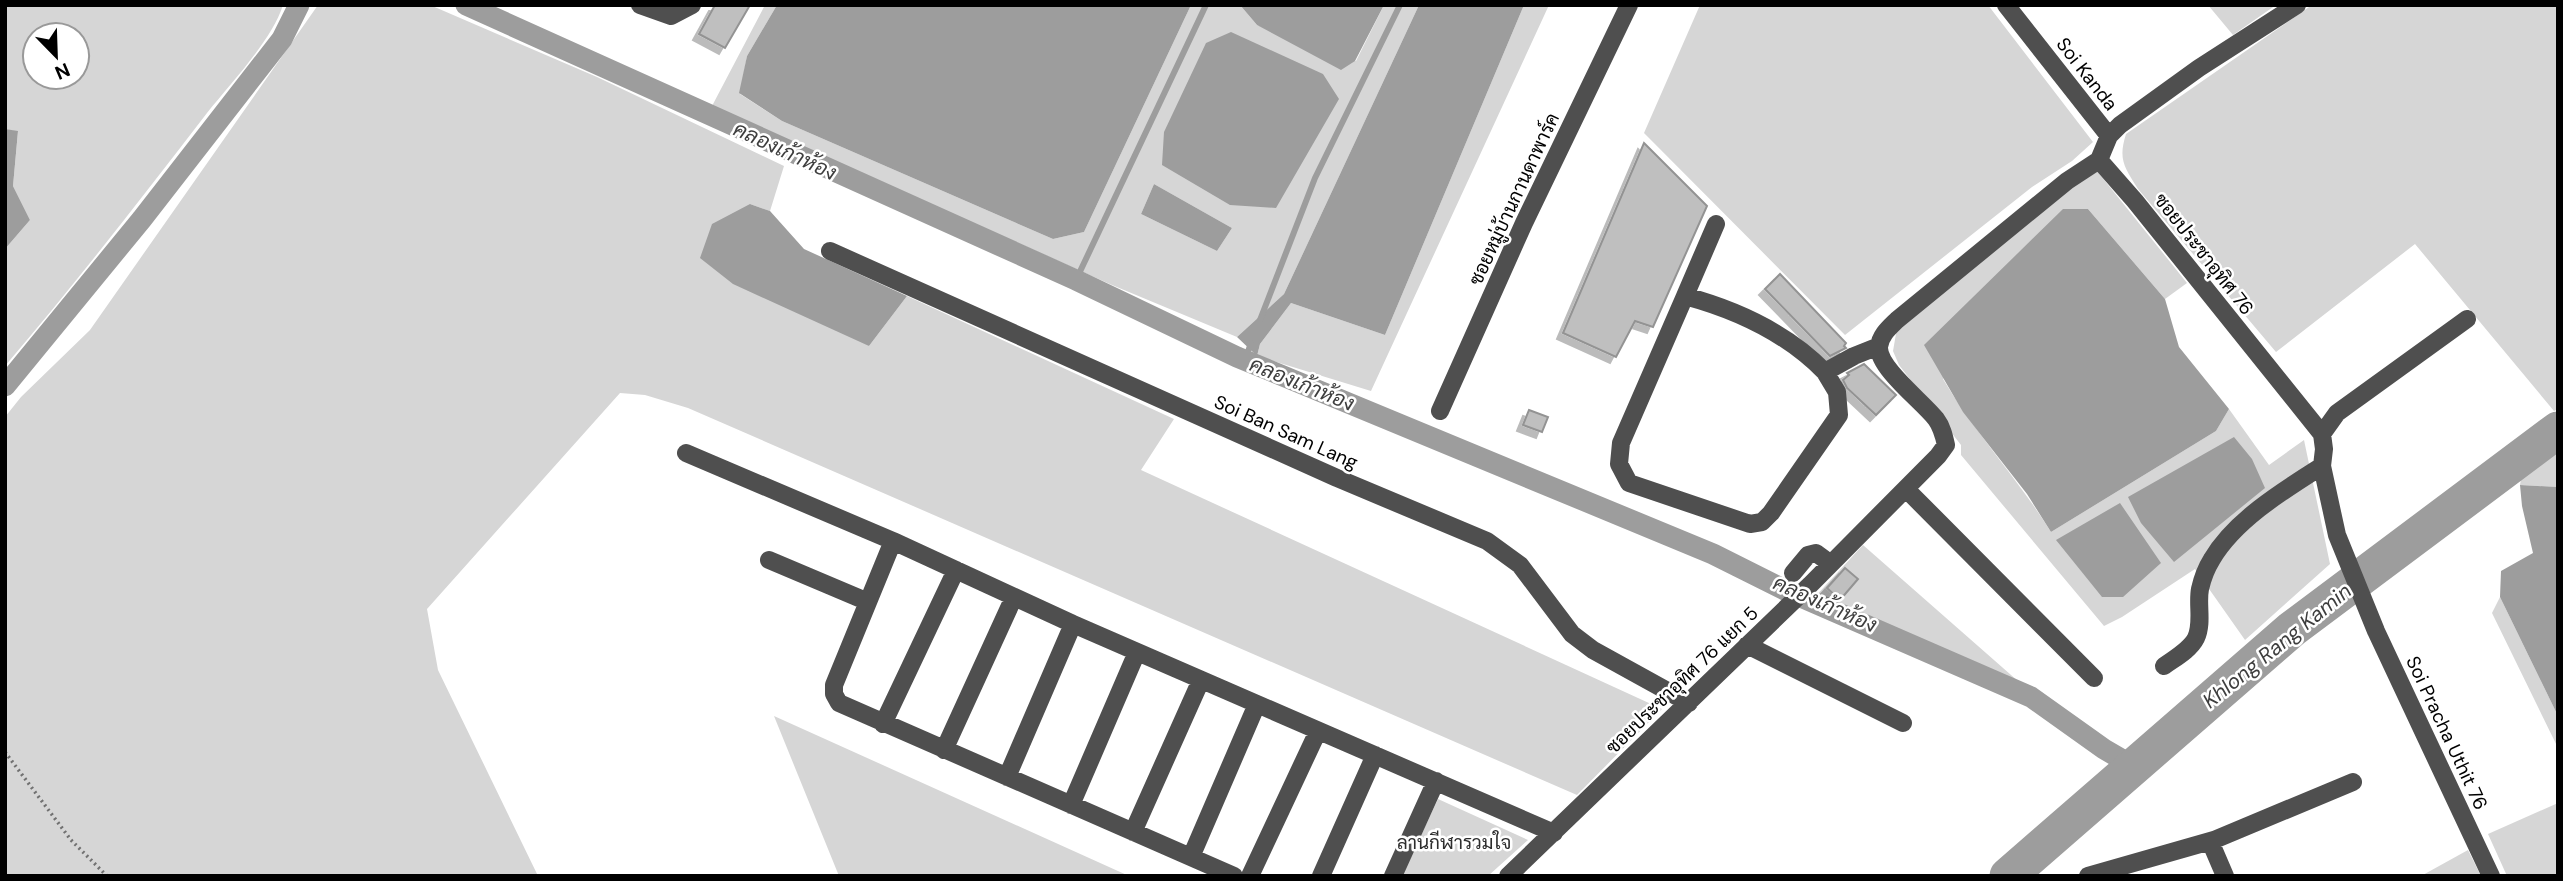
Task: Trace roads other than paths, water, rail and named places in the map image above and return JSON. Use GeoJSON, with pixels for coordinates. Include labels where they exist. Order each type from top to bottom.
{"type":"FeatureCollection","features":[{"type":"Feature","properties":{"kind":"street"},"geometry":{"type":"LineString","coordinates":[[640,5],[671,16],[692,5]]}},
{"type":"Feature","properties":{"kind":"street","name":"ซอยหมู่บ้านกานดาพาร์ค"},"geometry":{"type":"LineString","coordinates":[[1440,411],[1524,223],[1629,5]]}},
{"type":"Feature","properties":{"kind":"street","name":"Soi Kanda"},"geometry":{"type":"LineString","coordinates":[[2006,5],[2109,136]]}},
{"type":"Feature","properties":{"kind":"street"},"geometry":{"type":"LineString","coordinates":[[1825,372],[1879,346],[1883,334],[1897,320],[2067,181],[2099,160],[2109,136],[2199,68],[2297,5]]}},
{"type":"Feature","properties":{"kind":"street","name":"ซอยประชาอุทิศ 76"},"geometry":{"type":"LineString","coordinates":[[2099,160],[2322,434]]}},
{"type":"Feature","properties":{"kind":"street"},"geometry":{"type":"LineString","coordinates":[[1685,296],[1720,305],[1762,325],[1807,352],[1825,372],[1837,392],[1839,415],[1762,522],[1750,524],[1629,483],[1619,464],[1621,443],[1716,224]]}},
{"type":"Feature","properties":{"kind":"street","name":"Soi Ban Sam Lang"},"geometry":{"type":"LineString","coordinates":[[830,251],[1337,478],[1488,541],[1520,565],[1573,634],[1592,650],[1689,703]]}},
{"type":"Feature","properties":{"kind":"street"},"geometry":{"type":"LineString","coordinates":[[2164,666],[2186,649],[2196,637],[2200,589],[2211,560],[2252,516],[2279,494],[2322,466],[2322,434],[2337,413],[2467,319]]}},
{"type":"Feature","properties":{"kind":"street","name":"ซอยประชาอุทิศ 76 แยก 5"},"geometry":{"type":"LineString","coordinates":[[1508,876],[1907,490],[1946,445],[1944,433],[1936,420],[1885,364],[1879,346]]}},
{"type":"Feature","properties":{"kind":"street"},"geometry":{"type":"LineString","coordinates":[[685,453],[893,541],[1073,624],[1554,833]]}},
{"type":"Feature","properties":{"kind":"street","name":"Soi Pracha Uthit 76"},"geometry":{"type":"LineString","coordinates":[[2322,466],[2337,535],[2366,608],[2491,876]]}},
{"type":"Feature","properties":{"kind":"street"},"geometry":{"type":"LineString","coordinates":[[1907,490],[2094,678]]}},
{"type":"Feature","properties":{"kind":"street"},"geometry":{"type":"LineString","coordinates":[[893,541],[866,601],[834,685],[834,694],[839,703],[1234,876]]}},
{"type":"Feature","properties":{"kind":"street"},"geometry":{"type":"LineString","coordinates":[[1793,573],[1808,555],[1816,553],[1831,564]]}},
{"type":"Feature","properties":{"kind":"street"},"geometry":{"type":"LineString","coordinates":[[769,560],[866,601]]}},
{"type":"Feature","properties":{"kind":"street"},"geometry":{"type":"LineString","coordinates":[[883,724],[956,570]]}},
{"type":"Feature","properties":{"kind":"street"},"geometry":{"type":"LineString","coordinates":[[944,750],[1014,597]]}},
{"type":"Feature","properties":{"kind":"street"},"geometry":{"type":"LineString","coordinates":[[1007,777],[1073,624]]}},
{"type":"Feature","properties":{"kind":"street"},"geometry":{"type":"LineString","coordinates":[[1747,645],[1903,723]]}},
{"type":"Feature","properties":{"kind":"street"},"geometry":{"type":"LineString","coordinates":[[1072,805],[1137,652]]}},
{"type":"Feature","properties":{"kind":"street"},"geometry":{"type":"LineString","coordinates":[[1133,832],[1201,680]]}},
{"type":"Feature","properties":{"kind":"street"},"geometry":{"type":"LineString","coordinates":[[1191,857],[1257,704]]}},
{"type":"Feature","properties":{"kind":"street"},"geometry":{"type":"LineString","coordinates":[[1250,876],[1318,731]]}},
{"type":"Feature","properties":{"kind":"street"},"geometry":{"type":"LineString","coordinates":[[1321,876],[1375,755]]}},
{"type":"Feature","properties":{"kind":"street"},"geometry":{"type":"LineString","coordinates":[[1393,876],[1436,781]]}},
{"type":"Feature","properties":{"kind":"street"},"geometry":{"type":"LineString","coordinates":[[2088,876],[2210,841],[2353,782]]}},
{"type":"Feature","properties":{"kind":"street"},"geometry":{"type":"LineString","coordinates":[[2210,841],[2225,876]]}},
{"type":"Feature","properties":{"kind":"waterway"},"geometry":{"type":"LineString","coordinates":[[5,386],[142,219],[282,39],[299,5]]}},
{"type":"Feature","properties":{"kind":"waterway","name":"คลองเก้าห้อง"},"geometry":{"type":"LineString","coordinates":[[466,5],[1076,280],[1237,357],[1713,554],[1785,590],[2031,697],[2104,749],[2135,767]]}},
{"type":"Feature","properties":{"kind":"waterway"},"geometry":{"type":"LineString","coordinates":[[1076,280],[1206,5]]}},
{"type":"Feature","properties":{"kind":"waterway"},"geometry":{"type":"LineString","coordinates":[[1260,320],[1315,178],[1400,5]]}},
{"type":"Feature","properties":{"kind":"waterway"},"geometry":{"type":"LineString","coordinates":[[1245,360],[1251,343]]}},
{"type":"Feature","properties":{"kind":"waterway","name":"Khlong Rang Kamin"},"geometry":{"type":"LineString","coordinates":[[2008,876],[2292,629],[2558,430]]}},
{"type":"Feature","properties":{"kind":"park label","name":"ลานกีฬารวมใจ"},"geometry":{"type":"Point","coordinates":[1454,842]}}]}
